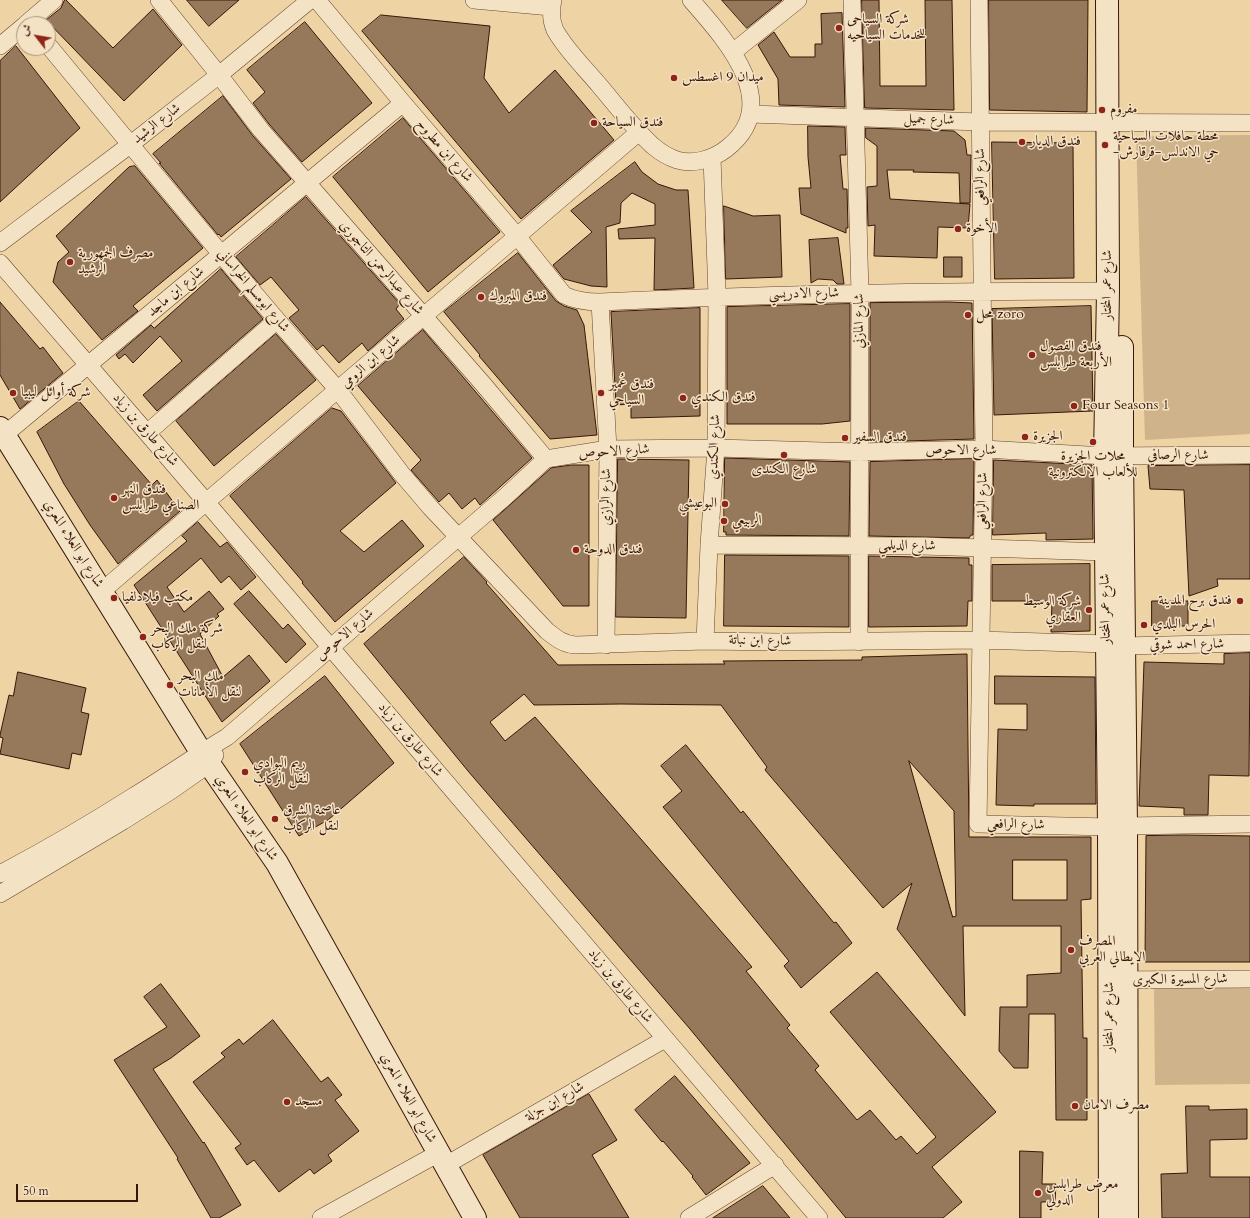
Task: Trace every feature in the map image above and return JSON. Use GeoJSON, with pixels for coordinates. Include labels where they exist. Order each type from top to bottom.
{"type":"FeatureCollection","features":[{"type":"Feature","properties":{"kind":"main road","name":"شارع عمر المختار"},"geometry":{"type":"LineString","coordinates":[[1107,0],[1115,123],[1123,300],[1114,456],[1106,552],[1115,645]]}},
{"type":"Feature","properties":{"kind":"main road","name":"شارع عمر المختار"},"geometry":{"type":"LineString","coordinates":[[1122,0],[1108,291],[1114,456],[1118,980],[1127,1218]]}},
{"type":"Feature","properties":{"kind":"main road","name":"شارع ابو العلاء المعري"},"geometry":{"type":"LineString","coordinates":[[2,432],[205,758],[277,863],[475,1218]]}},
{"type":"Feature","properties":{"kind":"main road","name":"شارع عمر المختار"},"geometry":{"type":"LineString","coordinates":[[1110,1218],[1118,980]]}},
{"type":"Feature","properties":{"kind":"street"},"geometry":{"type":"LineString","coordinates":[[36,16],[54,0]]}},
{"type":"Feature","properties":{"kind":"street","name":"شارع عبدالرحمن التاجوري"},"geometry":{"type":"LineString","coordinates":[[159,0],[220,74],[261,130],[546,459]]}},
{"type":"Feature","properties":{"kind":"street","name":"شارع الرشيد"},"geometry":{"type":"LineString","coordinates":[[0,243],[131,144],[220,74],[310,0]]}},
{"type":"Feature","properties":{"kind":"street","name":"شارع ابن مطروح"},"geometry":{"type":"LineString","coordinates":[[317,0],[403,103],[518,236],[564,295],[572,299]]}},
{"type":"Feature","properties":{"kind":"street"},"geometry":{"type":"LineString","coordinates":[[474,0],[552,4],[555,29],[568,49],[639,132],[665,154],[678,160],[695,161],[712,158],[725,150],[741,136],[748,123],[750,114],[750,99],[746,76],[732,52],[692,0]]}},
{"type":"Feature","properties":{"kind":"street"},"geometry":{"type":"LineString","coordinates":[[732,52],[798,0]]}},
{"type":"Feature","properties":{"kind":"street","name":"شارع المازني"},"geometry":{"type":"LineString","coordinates":[[852,0],[860,293],[858,545],[859,642]]}},
{"type":"Feature","properties":{"kind":"street","name":"شارع الرافعي"},"geometry":{"type":"LineString","coordinates":[[979,0],[984,449],[978,824],[1117,826]]}},
{"type":"Feature","properties":{"kind":"street"},"geometry":{"type":"LineString","coordinates":[[0,46],[16,33]]}},
{"type":"Feature","properties":{"kind":"street","name":"شارع ابومسلم الخراساني"},"geometry":{"type":"LineString","coordinates":[[56,55],[221,254],[338,390],[401,473],[430,507],[459,536]]}},
{"type":"Feature","properties":{"kind":"street","name":"شارع ابن ماجد"},"geometry":{"type":"LineString","coordinates":[[2,432],[88,364],[403,103]]}},
{"type":"Feature","properties":{"kind":"street","name":"شارع جميل"},"geometry":{"type":"LineString","coordinates":[[750,114],[980,122],[1250,123]]}},
{"type":"Feature","properties":{"kind":"street","name":"شارع ابن الرومي"},"geometry":{"type":"LineString","coordinates":[[102,591],[639,132]]}},
{"type":"Feature","properties":{"kind":"street","name":"شارع الكندي"},"geometry":{"type":"LineString","coordinates":[[705,640],[709,545],[716,448],[717,296],[712,158]]}},
{"type":"Feature","properties":{"kind":"street","name":"شارع طارق بن زياد"},"geometry":{"type":"LineString","coordinates":[[0,263],[207,502],[819,1218]]}},
{"type":"Feature","properties":{"kind":"street","name":"شارع الادريسي"},"geometry":{"type":"LineString","coordinates":[[572,299],[583,302],[600,302],[717,296],[982,291],[1108,291]]}},
{"type":"Feature","properties":{"kind":"street","name":"شارع الرازي"},"geometry":{"type":"LineString","coordinates":[[600,302],[608,449],[606,645]]}},
{"type":"Feature","properties":{"kind":"street"},"geometry":{"type":"LineString","coordinates":[[147,433],[277,320]]}},
{"type":"Feature","properties":{"kind":"street","name":"شارع الاحوص"},"geometry":{"type":"LineString","coordinates":[[205,758],[226,737],[506,496],[546,459],[608,449],[716,448],[859,452],[984,449],[1114,456]]}},
{"type":"Feature","properties":{"kind":"street","name":"شارع الرصافي"},"geometry":{"type":"LineString","coordinates":[[1114,456],[1250,455]]}},
{"type":"Feature","properties":{"kind":"street","name":"شارع ابن نباتة"},"geometry":{"type":"LineString","coordinates":[[459,536],[547,631],[567,644],[606,645],[705,640],[778,642],[980,640],[1115,645]]}},
{"type":"Feature","properties":{"kind":"street","name":"شارع الديلمي"},"geometry":{"type":"LineString","coordinates":[[709,545],[983,547],[1106,552]]}},
{"type":"Feature","properties":{"kind":"street","name":"شارع احمد شوقي"},"geometry":{"type":"LineString","coordinates":[[1115,645],[1250,643]]}},
{"type":"Feature","properties":{"kind":"street"},"geometry":{"type":"LineString","coordinates":[[0,874],[135,796],[205,758]]}},
{"type":"Feature","properties":{"kind":"street"},"geometry":{"type":"LineString","coordinates":[[0,894],[123,822],[172,790],[205,758]]}},
{"type":"Feature","properties":{"kind":"street"},"geometry":{"type":"LineString","coordinates":[[1117,826],[1250,824]]}},
{"type":"Feature","properties":{"kind":"street","name":"شارع المسيرة الكبرى"},"geometry":{"type":"LineString","coordinates":[[1118,980],[1250,979]]}},
{"type":"Feature","properties":{"kind":"street","name":"شارع ابن جزلة"},"geometry":{"type":"LineString","coordinates":[[320,1218],[442,1159],[665,1039]]}},
{"type":"Feature","properties":{"kind":"street"},"geometry":{"type":"LineString","coordinates":[[689,1218],[775,1165]]}},
{"type":"Feature","properties":{"kind":"shaded area"},"geometry":{"type":"Polygon","coordinates":[[[1250,135],[1250,434],[1145,440],[1136,136],[1250,135]]]}},
{"type":"Feature","properties":{"kind":"shaded area"},"geometry":{"type":"Polygon","coordinates":[[[1250,987],[1250,1084],[1155,1085],[1154,989],[1250,987]]]}},
{"type":"Feature","properties":{"kind":"building"},"geometry":{"type":"Polygon","coordinates":[[[66,0],[113,48],[153,9],[182,45],[124,101],[56,30],[56,16],[51,16],[61,8],[66,0]]]}},
{"type":"Feature","properties":{"kind":"building"},"geometry":{"type":"Polygon","coordinates":[[[187,0],[239,0],[209,26],[187,0]]]}},
{"type":"Feature","properties":{"kind":"building"},"geometry":{"type":"Polygon","coordinates":[[[722,0],[782,0],[747,28],[722,0]]]}},
{"type":"Feature","properties":{"kind":"building"},"geometry":{"type":"Polygon","coordinates":[[[862,0],[879,0],[880,86],[926,86],[925,0],[952,0],[954,110],[865,108],[862,0]]]}},
{"type":"Feature","properties":{"kind":"building"},"geometry":{"type":"Polygon","coordinates":[[[989,0],[1088,0],[1087,112],[990,110],[989,0]]]}},
{"type":"Feature","properties":{"kind":"building"},"geometry":{"type":"Polygon","coordinates":[[[842,13],[845,107],[779,105],[778,79],[758,45],[774,32],[790,57],[815,57],[815,44],[822,44],[821,14],[842,13]]]}},
{"type":"Feature","properties":{"kind":"building"},"geometry":{"type":"Polygon","coordinates":[[[381,15],[490,26],[484,78],[509,113],[555,70],[614,140],[521,219],[362,31],[381,15]]]}},
{"type":"Feature","properties":{"kind":"building"},"geometry":{"type":"Polygon","coordinates":[[[305,22],[372,103],[302,162],[253,103],[265,92],[247,70],[305,22]]]}},
{"type":"Feature","properties":{"kind":"building"},"geometry":{"type":"Polygon","coordinates":[[[16,46],[16,56],[24,56],[80,128],[0,202],[0,61],[16,46]]]}},
{"type":"Feature","properties":{"kind":"building"},"geometry":{"type":"Polygon","coordinates":[[[223,96],[253,136],[291,179],[221,237],[153,154],[223,96]]]}},
{"type":"Feature","properties":{"kind":"building"},"geometry":{"type":"Polygon","coordinates":[[[403,118],[500,232],[428,292],[333,177],[403,118]]]}},
{"type":"Feature","properties":{"kind":"building"},"geometry":{"type":"Polygon","coordinates":[[[808,126],[845,127],[846,155],[840,155],[843,189],[847,189],[848,228],[846,228],[846,233],[801,214],[799,188],[811,188],[808,157],[808,126]]]}},
{"type":"Feature","properties":{"kind":"building"},"geometry":{"type":"Polygon","coordinates":[[[866,128],[954,131],[965,140],[967,155],[971,155],[970,203],[960,203],[959,173],[887,170],[890,199],[970,204],[968,228],[938,227],[937,258],[874,256],[875,225],[868,226],[867,187],[877,186],[877,146],[866,138],[866,128]]]}},
{"type":"Feature","properties":{"kind":"building"},"geometry":{"type":"Polygon","coordinates":[[[992,142],[1073,143],[1074,278],[995,279],[992,142]]]}},
{"type":"Feature","properties":{"kind":"building"},"geometry":{"type":"Polygon","coordinates":[[[635,162],[642,172],[658,184],[676,190],[688,190],[694,288],[654,290],[655,238],[619,239],[618,229],[655,225],[655,204],[632,193],[621,203],[620,223],[606,227],[607,287],[591,286],[564,279],[553,265],[592,232],[571,211],[635,162]]]}},
{"type":"Feature","properties":{"kind":"building"},"geometry":{"type":"Polygon","coordinates":[[[135,166],[203,248],[133,306],[138,311],[102,340],[53,282],[58,262],[69,252],[56,236],[129,167],[135,166]]]}},
{"type":"Feature","properties":{"kind":"building"},"geometry":{"type":"Polygon","coordinates":[[[306,197],[400,304],[396,309],[404,319],[368,351],[362,343],[339,363],[323,345],[317,350],[289,318],[299,310],[271,277],[260,285],[236,257],[306,197]]]}},
{"type":"Feature","properties":{"kind":"building"},"geometry":{"type":"Polygon","coordinates":[[[724,206],[753,216],[780,215],[782,277],[726,279],[724,206]]]}},
{"type":"Feature","properties":{"kind":"building"},"geometry":{"type":"Polygon","coordinates":[[[838,238],[844,284],[837,284],[833,280],[818,279],[811,283],[809,240],[838,238]]]}},
{"type":"Feature","properties":{"kind":"building"},"geometry":{"type":"Polygon","coordinates":[[[518,253],[556,301],[564,306],[577,310],[584,325],[597,435],[550,439],[479,356],[480,355],[444,312],[518,253]]]}},
{"type":"Feature","properties":{"kind":"building"},"geometry":{"type":"Polygon","coordinates":[[[944,257],[962,257],[962,277],[944,277],[944,257]]]}},
{"type":"Feature","properties":{"kind":"building"},"geometry":{"type":"Polygon","coordinates":[[[221,269],[263,319],[157,411],[143,395],[182,361],[160,336],[133,363],[125,354],[119,359],[116,355],[151,325],[154,328],[221,269]]]}},
{"type":"Feature","properties":{"kind":"building"},"geometry":{"type":"Polygon","coordinates":[[[0,302],[40,349],[43,347],[63,373],[20,409],[0,375],[0,302]]]}},
{"type":"Feature","properties":{"kind":"building"},"geometry":{"type":"Polygon","coordinates":[[[870,303],[972,303],[974,439],[870,442],[870,303]]]}},
{"type":"Feature","properties":{"kind":"building"},"geometry":{"type":"Polygon","coordinates":[[[850,304],[850,421],[822,424],[727,424],[727,307],[850,304]]]}},
{"type":"Feature","properties":{"kind":"building"},"geometry":{"type":"Polygon","coordinates":[[[1091,306],[1093,411],[994,415],[992,309],[1091,306]]]}},
{"type":"Feature","properties":{"kind":"building"},"geometry":{"type":"Polygon","coordinates":[[[700,308],[700,416],[631,418],[631,404],[616,405],[611,312],[700,308]]]}},
{"type":"Feature","properties":{"kind":"building"},"geometry":{"type":"Polygon","coordinates":[[[423,330],[532,458],[480,505],[475,498],[462,509],[449,493],[439,502],[411,470],[421,460],[358,386],[423,330]]]}},
{"type":"Feature","properties":{"kind":"building"},"geometry":{"type":"Polygon","coordinates":[[[276,334],[316,380],[214,466],[176,421],[276,334]]]}},
{"type":"Feature","properties":{"kind":"building"},"geometry":{"type":"Polygon","coordinates":[[[79,401],[152,485],[157,480],[180,511],[118,564],[90,525],[64,484],[37,432],[79,401]]]}},
{"type":"Feature","properties":{"kind":"building"},"geometry":{"type":"Polygon","coordinates":[[[332,408],[341,411],[396,483],[340,531],[364,552],[402,520],[424,546],[335,622],[230,496],[332,408]]]}},
{"type":"Feature","properties":{"kind":"building"},"geometry":{"type":"Polygon","coordinates":[[[725,458],[850,462],[849,536],[726,535],[726,532],[724,532],[725,458]]]}},
{"type":"Feature","properties":{"kind":"building"},"geometry":{"type":"Polygon","coordinates":[[[618,459],[689,460],[686,618],[616,617],[618,459]]]}},
{"type":"Feature","properties":{"kind":"building"},"geometry":{"type":"Polygon","coordinates":[[[974,459],[973,535],[969,538],[869,536],[870,462],[974,459]]]}},
{"type":"Feature","properties":{"kind":"building"},"geometry":{"type":"Polygon","coordinates":[[[994,460],[1092,465],[1093,539],[1046,540],[1046,533],[993,535],[994,460]]]}},
{"type":"Feature","properties":{"kind":"building"},"geometry":{"type":"Polygon","coordinates":[[[572,465],[589,465],[589,606],[563,606],[493,520],[551,468],[572,465]]]}},
{"type":"Feature","properties":{"kind":"building"},"geometry":{"type":"Polygon","coordinates":[[[1250,465],[1250,579],[1217,579],[1218,586],[1189,596],[1184,490],[1150,489],[1148,466],[1250,465]]]}},
{"type":"Feature","properties":{"kind":"building"},"geometry":{"type":"Polygon","coordinates":[[[198,522],[220,547],[227,542],[256,577],[241,590],[229,576],[221,583],[201,558],[167,587],[184,612],[209,591],[224,609],[217,614],[219,616],[200,634],[223,677],[249,655],[270,681],[222,722],[134,585],[187,541],[182,536],[198,522]]]}},
{"type":"Feature","properties":{"kind":"building"},"geometry":{"type":"Polygon","coordinates":[[[725,555],[849,556],[849,627],[724,626],[725,555]]]}},
{"type":"Feature","properties":{"kind":"building"},"geometry":{"type":"Polygon","coordinates":[[[869,556],[969,558],[969,565],[972,565],[972,601],[968,601],[967,626],[869,627],[869,556]]]}},
{"type":"Feature","properties":{"kind":"building"},"geometry":{"type":"Polygon","coordinates":[[[464,557],[558,665],[725,664],[723,661],[862,660],[862,657],[967,654],[969,837],[1091,837],[1091,899],[1081,900],[1083,1038],[1087,1038],[1087,1120],[1056,1120],[1055,1014],[1029,1014],[1028,1068],[1014,1068],[999,1051],[1000,1007],[1027,1007],[1027,975],[1061,973],[1061,926],[963,926],[965,1016],[897,929],[912,883],[883,908],[765,770],[767,767],[721,705],[534,705],[524,694],[490,722],[505,741],[535,717],[752,967],[746,971],[790,1025],[787,1028],[819,1066],[815,1070],[857,1120],[870,1110],[896,1140],[901,1136],[917,1154],[936,1137],[830,1012],[877,972],[996,1112],[932,1167],[962,1202],[943,1218],[846,1218],[690,1029],[468,771],[364,644],[464,557]],[[909,761],[953,917],[956,916],[954,811],[909,761]],[[1013,860],[1013,900],[1067,900],[1067,860],[1013,860]]]}},
{"type":"Feature","properties":{"kind":"building"},"geometry":{"type":"Polygon","coordinates":[[[1090,564],[1090,631],[1051,632],[1052,601],[992,601],[992,565],[1090,564]]]}},
{"type":"Feature","properties":{"kind":"building"},"geometry":{"type":"Polygon","coordinates":[[[249,591],[283,629],[288,624],[306,644],[286,663],[234,604],[249,591]]]}},
{"type":"Feature","properties":{"kind":"building"},"geometry":{"type":"Polygon","coordinates":[[[1152,601],[1188,601],[1188,626],[1152,626],[1152,601]]]}},
{"type":"Feature","properties":{"kind":"building"},"geometry":{"type":"Polygon","coordinates":[[[1250,653],[1249,776],[1209,775],[1208,815],[1184,815],[1184,808],[1139,806],[1144,662],[1224,664],[1224,654],[1250,653]]]}},
{"type":"Feature","properties":{"kind":"building"},"geometry":{"type":"Polygon","coordinates":[[[18,672],[86,688],[81,712],[89,714],[81,755],[72,753],[69,769],[0,754],[3,738],[0,737],[0,735],[9,695],[13,696],[18,672]]]}},
{"type":"Feature","properties":{"kind":"building"},"geometry":{"type":"Polygon","coordinates":[[[325,676],[394,763],[328,820],[299,836],[240,744],[325,676]]]}},
{"type":"Feature","properties":{"kind":"building"},"geometry":{"type":"Polygon","coordinates":[[[995,676],[1095,677],[1096,804],[1034,804],[1034,806],[996,805],[998,729],[1027,730],[1027,704],[995,704],[995,676]]]}},
{"type":"Feature","properties":{"kind":"building"},"geometry":{"type":"Polygon","coordinates":[[[686,745],[741,813],[743,811],[852,943],[801,988],[784,966],[789,961],[663,807],[682,791],[661,766],[686,745]]]}},
{"type":"Feature","properties":{"kind":"building"},"geometry":{"type":"Polygon","coordinates":[[[1146,836],[1250,836],[1250,962],[1145,962],[1146,836]]]}},
{"type":"Feature","properties":{"kind":"building"},"geometry":{"type":"Polygon","coordinates":[[[161,984],[200,1036],[171,1058],[153,1069],[203,1143],[204,1142],[241,1205],[219,1218],[211,1218],[177,1159],[178,1158],[114,1060],[167,1027],[144,997],[161,984]]]}},
{"type":"Feature","properties":{"kind":"building"},"geometry":{"type":"Polygon","coordinates":[[[273,1020],[321,1082],[328,1077],[342,1095],[335,1100],[359,1131],[328,1155],[332,1161],[314,1174],[310,1169],[279,1192],[254,1160],[247,1165],[235,1148],[241,1144],[193,1082],[225,1057],[221,1053],[239,1039],[243,1044],[273,1020]]]}},
{"type":"Feature","properties":{"kind":"building"},"geometry":{"type":"Polygon","coordinates":[[[675,1076],[750,1163],[706,1195],[692,1177],[693,1176],[635,1110],[675,1076]]]}},
{"type":"Feature","properties":{"kind":"building"},"geometry":{"type":"Polygon","coordinates":[[[589,1094],[617,1140],[592,1155],[629,1218],[520,1218],[483,1155],[589,1094]]]}},
{"type":"Feature","properties":{"kind":"building"},"geometry":{"type":"Polygon","coordinates":[[[1186,1106],[1209,1106],[1209,1110],[1247,1109],[1247,1139],[1210,1140],[1210,1177],[1250,1177],[1250,1218],[1162,1218],[1161,1174],[1187,1173],[1186,1106]]]}},
{"type":"Feature","properties":{"kind":"building","name":"معرض طرابلس الدولي"},"geometry":{"type":"Polygon","coordinates":[[[1020,1151],[1043,1152],[1042,1184],[1056,1184],[1055,1202],[1041,1202],[1041,1218],[1020,1218],[1020,1151]]]}},
{"type":"Feature","properties":{"kind":"building"},"geometry":{"type":"Polygon","coordinates":[[[763,1186],[790,1218],[713,1218],[763,1186]]]}},
{"type":"Feature","properties":{"kind":"place","name":"شركة السياحى للخدمات السياحيه"},"geometry":{"type":"Point","coordinates":[839,28]}},
{"type":"Feature","properties":{"kind":"place","name":"ميدان 9 اغسطس"},"geometry":{"type":"Point","coordinates":[674,78]}},
{"type":"Feature","properties":{"kind":"place","name":"مفروم"},"geometry":{"type":"Point","coordinates":[1102,110]}},
{"type":"Feature","properties":{"kind":"place","name":"فندق السياحة"},"geometry":{"type":"Point","coordinates":[594,123]}},
{"type":"Feature","properties":{"kind":"place","name":"فندق الديار"},"geometry":{"type":"Point","coordinates":[1022,142]}},
{"type":"Feature","properties":{"kind":"place","name":"محطة حافلات السياحية -حي الاندلس-قرقارش"},"geometry":{"type":"Point","coordinates":[1105,145]}},
{"type":"Feature","properties":{"kind":"place","name":"الأخوة"},"geometry":{"type":"Point","coordinates":[958,229]}},
{"type":"Feature","properties":{"kind":"place","name":"مصرف الجمهورية الرشيد"},"geometry":{"type":"Point","coordinates":[70,262]}},
{"type":"Feature","properties":{"kind":"place","name":"فندق المبروك"},"geometry":{"type":"Point","coordinates":[481,297]}},
{"type":"Feature","properties":{"kind":"place","name":"محل zoro"},"geometry":{"type":"Point","coordinates":[968,315]}},
{"type":"Feature","properties":{"kind":"place","name":"فندق الفصول الأربعة طرابلس"},"geometry":{"type":"Point","coordinates":[1032,355]}},
{"type":"Feature","properties":{"kind":"place","name":"شركة أوائل ليبيا"},"geometry":{"type":"Point","coordinates":[13,393]}},
{"type":"Feature","properties":{"kind":"place","name":"فندق عُُمير السياحي"},"geometry":{"type":"Point","coordinates":[601,393]}},
{"type":"Feature","properties":{"kind":"place","name":"فندق الكندي"},"geometry":{"type":"Point","coordinates":[683,398]}},
{"type":"Feature","properties":{"kind":"place","name":"Four Seasons 1"},"geometry":{"type":"Point","coordinates":[1074,406]}},
{"type":"Feature","properties":{"kind":"place","name":"الجزيرة"},"geometry":{"type":"Point","coordinates":[1025,437]}},
{"type":"Feature","properties":{"kind":"place","name":"فندق السفير"},"geometry":{"type":"Point","coordinates":[845,438]}},
{"type":"Feature","properties":{"kind":"place","name":"محلات الجزيرة للألعاب الالكترونية"},"geometry":{"type":"Point","coordinates":[1093,442]}},
{"type":"Feature","properties":{"kind":"place","name":"شارع الكندى"},"geometry":{"type":"Point","coordinates":[784,455]}},
{"type":"Feature","properties":{"kind":"place","name":"فندق النهر الصناعي طرابلس"},"geometry":{"type":"Point","coordinates":[114,498]}},
{"type":"Feature","properties":{"kind":"place","name":"البوعيشي"},"geometry":{"type":"Point","coordinates":[725,504]}},
{"type":"Feature","properties":{"kind":"place","name":"الربيعي"},"geometry":{"type":"Point","coordinates":[724,521]}},
{"type":"Feature","properties":{"kind":"place","name":"فندق الدوحة"},"geometry":{"type":"Point","coordinates":[576,550]}},
{"type":"Feature","properties":{"kind":"place","name":"مكتب فيلادلفيا"},"geometry":{"type":"Point","coordinates":[114,598]}},
{"type":"Feature","properties":{"kind":"place","name":"فندق برح المدينة"},"geometry":{"type":"Point","coordinates":[1240,601]}},
{"type":"Feature","properties":{"kind":"place","name":"شركة الوسيط العقاري"},"geometry":{"type":"Point","coordinates":[1089,610]}},
{"type":"Feature","properties":{"kind":"place","name":"الحرس البلدي"},"geometry":{"type":"Point","coordinates":[1144,625]}},
{"type":"Feature","properties":{"kind":"place","name":"شركة ملك البحر لنقل الركاب"},"geometry":{"type":"Point","coordinates":[143,637]}},
{"type":"Feature","properties":{"kind":"place","name":"ملك البحر لنقل الأمانات"},"geometry":{"type":"Point","coordinates":[170,685]}},
{"type":"Feature","properties":{"kind":"place","name":"ريم البوادي لنقل الركاب"},"geometry":{"type":"Point","coordinates":[245,772]}},
{"type":"Feature","properties":{"kind":"place","name":"عاصمة الشرق لنقل الركاب"},"geometry":{"type":"Point","coordinates":[275,819]}},
{"type":"Feature","properties":{"kind":"place","name":"المصرف الايطالي العربي"},"geometry":{"type":"Point","coordinates":[1071,950]}},
{"type":"Feature","properties":{"kind":"place","name":"مسجد"},"geometry":{"type":"Point","coordinates":[287,1102]}},
{"type":"Feature","properties":{"kind":"place","name":"مصرف الامان"},"geometry":{"type":"Point","coordinates":[1075,1106]}},
{"type":"Feature","properties":{"kind":"place","name":"معرض طرابلس الدولي"},"geometry":{"type":"Point","coordinates":[1038,1193]}}]}
